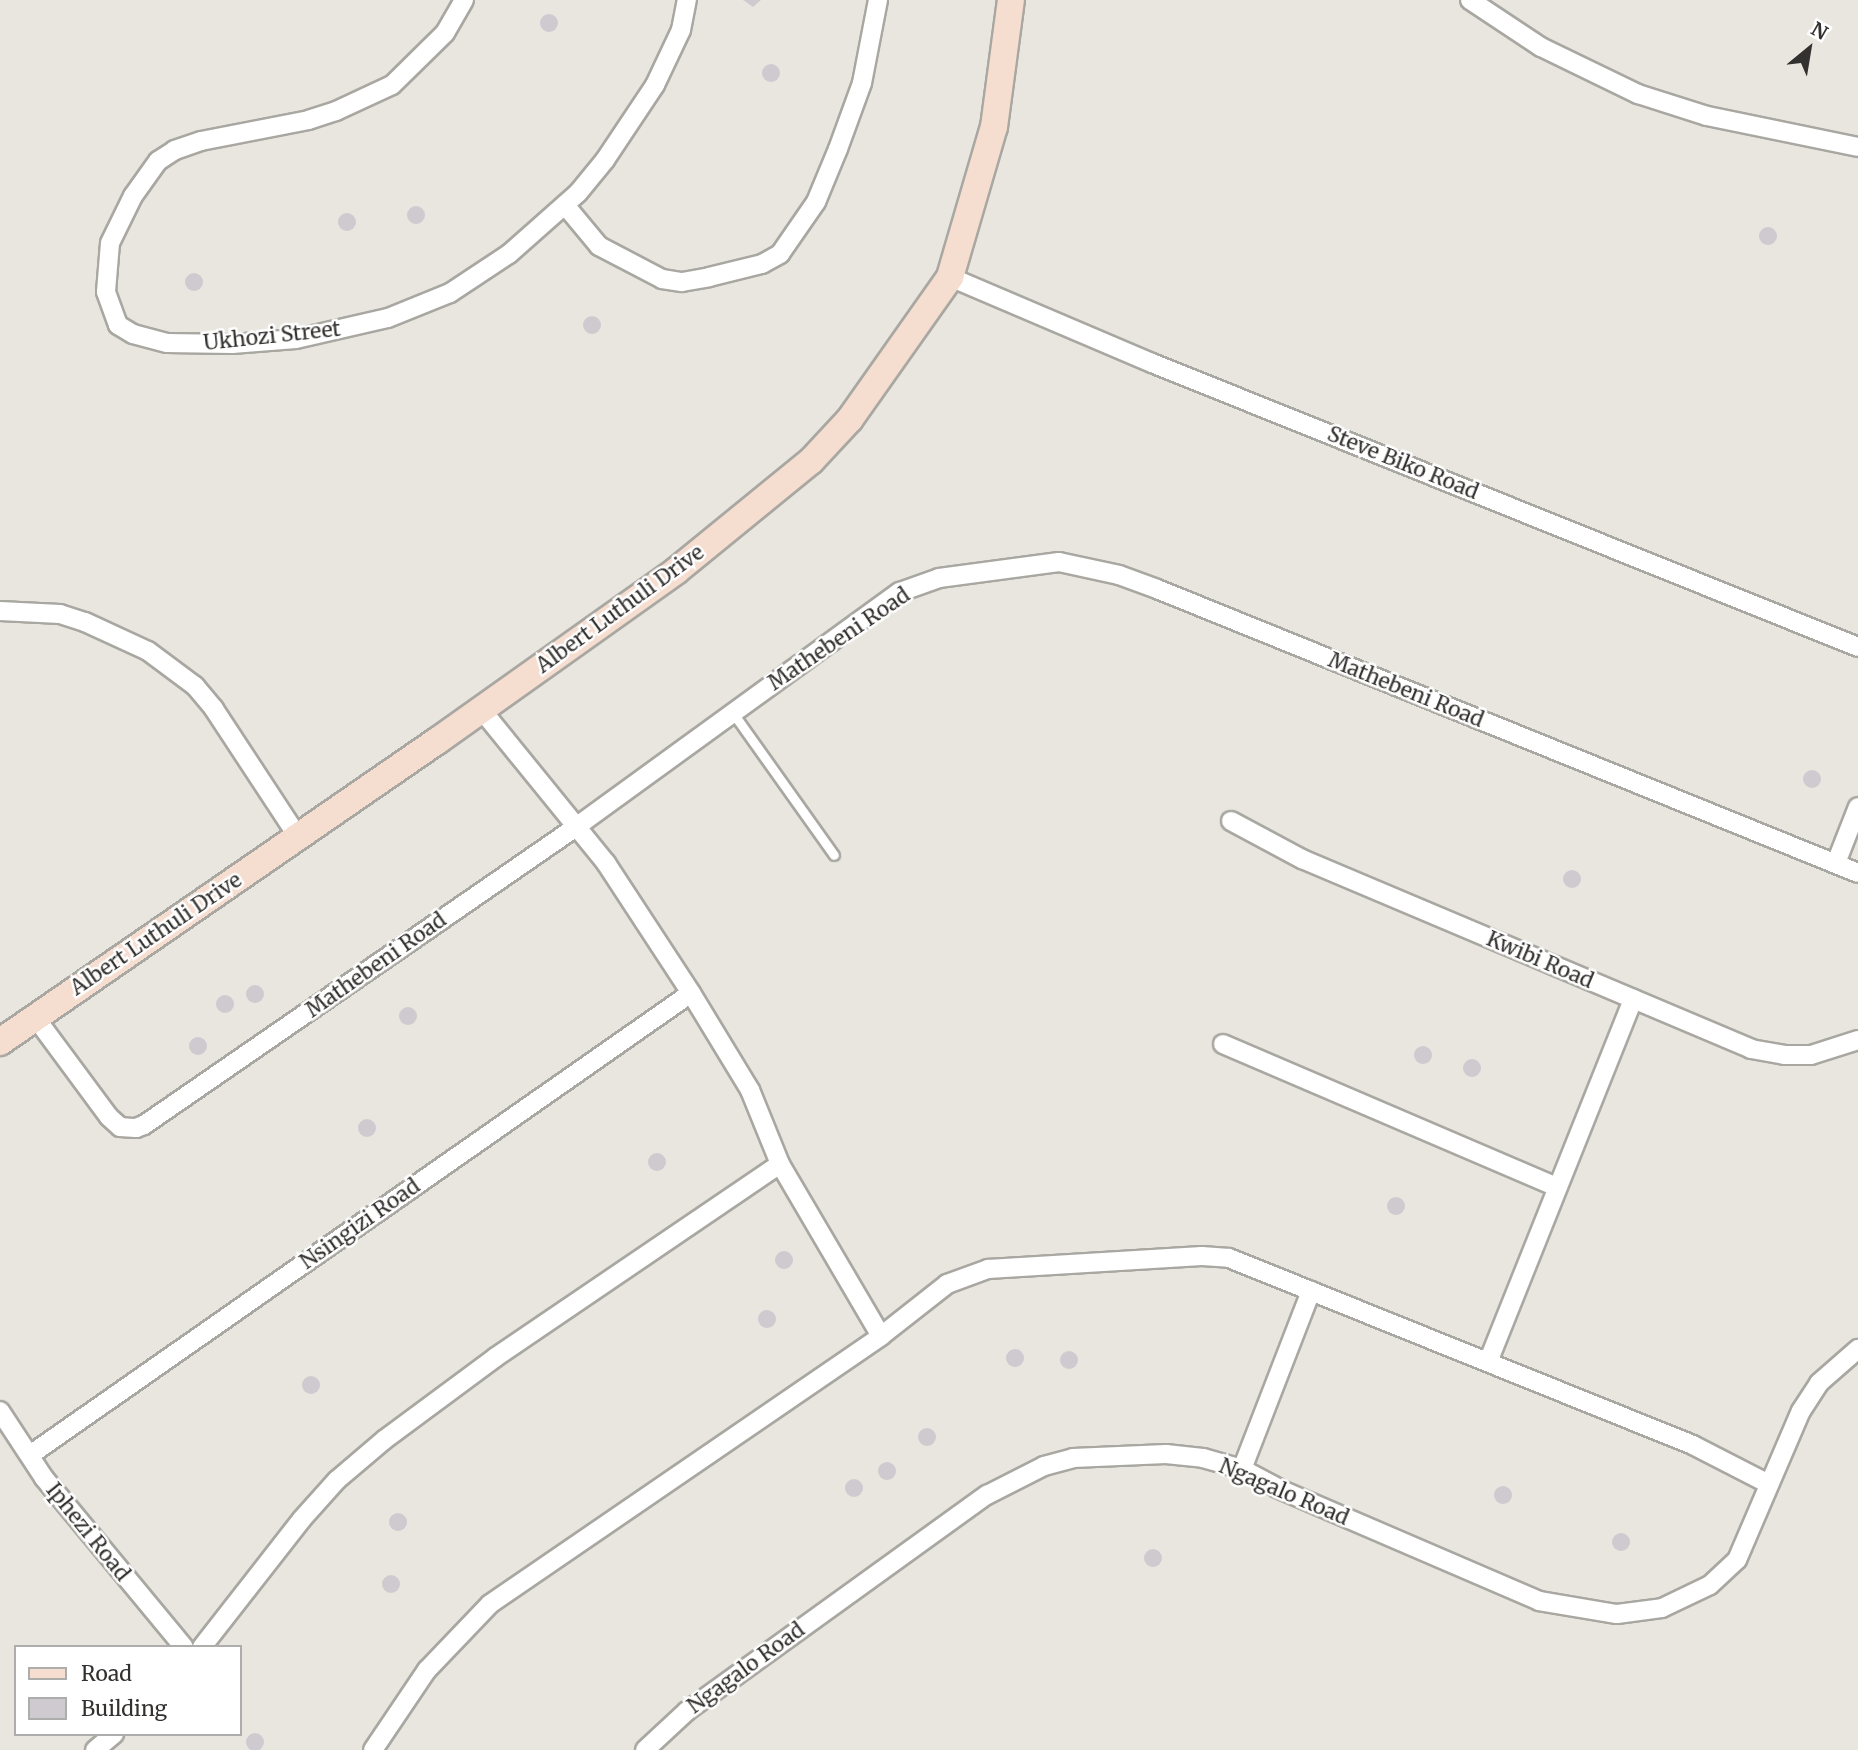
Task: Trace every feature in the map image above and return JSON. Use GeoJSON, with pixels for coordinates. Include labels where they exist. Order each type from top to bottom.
{"type":"FeatureCollection","features":[{"type":"Feature","properties":{"kind":"street","name":"Ukhozi Street"},"geometry":{"type":"LineString","coordinates":[[464,0],[444,33],[392,85],[336,111],[309,120],[201,141],[174,150],[158,161],[133,196],[110,243],[106,292],[112,316],[118,325],[133,334],[167,343],[232,344],[296,338],[352,328],[388,318],[450,293],[509,254],[565,205],[627,131],[655,85],[681,30],[687,0]]}},
{"type":"Feature","properties":{"kind":"street"},"geometry":{"type":"LineString","coordinates":[[565,205],[599,246],[662,279],[682,282],[709,277],[762,264],[780,254],[816,202],[838,149],[862,83],[878,0]]}},
{"type":"Feature","properties":{"kind":"street","name":"Albert Luthuli Drive"},"geometry":{"type":"LineString","coordinates":[[0,1042],[298,837],[676,571],[811,461],[850,419],[950,277],[994,127],[1012,0]]}},
{"type":"Feature","properties":{"kind":"street"},"geometry":{"type":"LineString","coordinates":[[1469,0],[1541,47],[1638,94],[1707,116],[1858,146]]}},
{"type":"Feature","properties":{"kind":"street","name":"Steve Biko Road"},"geometry":{"type":"LineString","coordinates":[[950,277],[1152,363],[1858,647]]}},
{"type":"Feature","properties":{"kind":"street","name":"Mathebeni Road"},"geometry":{"type":"LineString","coordinates":[[35,1017],[102,1110],[121,1127],[136,1128],[576,827],[900,592],[939,578],[1059,562],[1108,572],[1157,589],[1858,873]]}},
{"type":"Feature","properties":{"kind":"street"},"geometry":{"type":"LineString","coordinates":[[0,611],[60,614],[85,622],[148,651],[195,686],[214,709],[298,837]]}},
{"type":"Feature","properties":{"kind":"street"},"geometry":{"type":"LineString","coordinates":[[480,708],[606,863],[691,993],[750,1090],[780,1164],[881,1336]]}},
{"type":"Feature","properties":{"kind":"street"},"geometry":{"type":"LineString","coordinates":[[1836,863],[1858,807]]}},
{"type":"Feature","properties":{"kind":"street","name":"Kwibi Road"},"geometry":{"type":"LineString","coordinates":[[1231,821],[1302,859],[1751,1049],[1768,1053],[1811,1055],[1858,1040]]}},
{"type":"Feature","properties":{"kind":"street","name":"Nsingizi Road"},"geometry":{"type":"LineString","coordinates":[[30,1455],[691,993]]}},
{"type":"Feature","properties":{"kind":"street"},"geometry":{"type":"LineString","coordinates":[[1488,1362],[1633,999]]}},
{"type":"Feature","properties":{"kind":"street"},"geometry":{"type":"LineString","coordinates":[[1223,1044],[1557,1186]]}},
{"type":"Feature","properties":{"kind":"street"},"geometry":{"type":"LineString","coordinates":[[204,1645],[302,1519],[337,1480],[384,1440],[496,1357],[780,1164]]}},
{"type":"Feature","properties":{"kind":"street"},"geometry":{"type":"LineString","coordinates":[[373,1750],[427,1670],[490,1604],[881,1336],[947,1284],[988,1269],[1217,1256],[1240,1261],[1693,1446],[1769,1484]]}},
{"type":"Feature","properties":{"kind":"street"},"geometry":{"type":"LineString","coordinates":[[1242,1469],[1311,1291]]}},
{"type":"Feature","properties":{"kind":"street","name":"Ngagalo Road"},"geometry":{"type":"LineString","coordinates":[[645,1750],[709,1695],[987,1495],[1057,1461],[1114,1455],[1166,1454],[1203,1458],[1242,1469],[1277,1488],[1528,1598],[1617,1614],[1662,1608],[1719,1579],[1737,1560],[1810,1396],[1819,1383],[1858,1349]]}},
{"type":"Feature","properties":{"kind":"street","name":"Iphezi Road"},"geometry":{"type":"LineString","coordinates":[[0,1411],[44,1478],[182,1645]]}},
{"type":"Feature","properties":{"kind":"street"},"geometry":{"type":"LineString","coordinates":[[95,1750],[112,1736]]}},
{"type":"Feature","properties":{"kind":"lane"},"geometry":{"type":"LineString","coordinates":[[733,713],[834,855]]}},
{"type":"Feature","properties":{"kind":"building"},"geometry":{"type":"Polygon","coordinates":[[[743,0],[761,0],[753,7],[743,0]]]}},
{"type":"Feature","properties":{"kind":"building"},"geometry":{"type":"Polygon","coordinates":[[[549,14],[555,17],[558,23],[555,29],[549,32],[543,29],[540,23],[543,17],[549,14]]]}},
{"type":"Feature","properties":{"kind":"building"},"geometry":{"type":"Polygon","coordinates":[[[771,64],[777,67],[780,73],[777,79],[771,82],[765,79],[762,73],[765,67],[771,64]]]}},
{"type":"Feature","properties":{"kind":"building"},"geometry":{"type":"Polygon","coordinates":[[[416,206],[422,209],[425,215],[422,221],[416,224],[410,221],[407,215],[410,209],[416,206]]]}},
{"type":"Feature","properties":{"kind":"building"},"geometry":{"type":"Polygon","coordinates":[[[347,213],[353,216],[356,222],[353,228],[347,231],[341,228],[338,222],[341,216],[347,213]]]}},
{"type":"Feature","properties":{"kind":"building"},"geometry":{"type":"Polygon","coordinates":[[[1768,227],[1774,230],[1777,236],[1774,242],[1768,245],[1762,242],[1759,236],[1762,230],[1768,227]]]}},
{"type":"Feature","properties":{"kind":"building"},"geometry":{"type":"Polygon","coordinates":[[[194,273],[200,276],[203,282],[200,288],[194,291],[188,288],[185,282],[188,276],[194,273]]]}},
{"type":"Feature","properties":{"kind":"building"},"geometry":{"type":"Polygon","coordinates":[[[592,316],[598,319],[601,325],[598,331],[592,334],[586,331],[583,325],[586,319],[592,316]]]}},
{"type":"Feature","properties":{"kind":"building"},"geometry":{"type":"Polygon","coordinates":[[[1812,770],[1818,773],[1821,779],[1818,785],[1812,788],[1806,785],[1803,779],[1806,773],[1812,770]]]}},
{"type":"Feature","properties":{"kind":"building"},"geometry":{"type":"Polygon","coordinates":[[[1572,870],[1578,873],[1581,879],[1578,885],[1572,888],[1566,885],[1563,879],[1566,873],[1572,870]]]}},
{"type":"Feature","properties":{"kind":"building"},"geometry":{"type":"Polygon","coordinates":[[[255,985],[261,988],[264,994],[261,1000],[255,1003],[249,1000],[246,994],[249,988],[255,985]]]}},
{"type":"Feature","properties":{"kind":"building"},"geometry":{"type":"Polygon","coordinates":[[[225,995],[231,998],[234,1004],[231,1010],[225,1013],[219,1010],[216,1004],[219,998],[225,995]]]}},
{"type":"Feature","properties":{"kind":"building"},"geometry":{"type":"Polygon","coordinates":[[[408,1007],[414,1010],[417,1016],[414,1022],[408,1025],[402,1022],[399,1016],[402,1010],[408,1007]]]}},
{"type":"Feature","properties":{"kind":"building"},"geometry":{"type":"Polygon","coordinates":[[[198,1037],[204,1040],[207,1046],[204,1052],[198,1055],[192,1052],[189,1046],[192,1040],[198,1037]]]}},
{"type":"Feature","properties":{"kind":"building"},"geometry":{"type":"Polygon","coordinates":[[[1423,1046],[1429,1049],[1432,1055],[1429,1061],[1423,1064],[1417,1061],[1414,1055],[1417,1049],[1423,1046]]]}},
{"type":"Feature","properties":{"kind":"building"},"geometry":{"type":"Polygon","coordinates":[[[1472,1059],[1478,1062],[1481,1068],[1478,1074],[1472,1077],[1466,1074],[1463,1068],[1466,1062],[1472,1059]]]}},
{"type":"Feature","properties":{"kind":"building"},"geometry":{"type":"Polygon","coordinates":[[[367,1119],[373,1122],[376,1128],[373,1134],[367,1137],[361,1134],[358,1128],[361,1122],[367,1119]]]}},
{"type":"Feature","properties":{"kind":"building"},"geometry":{"type":"Polygon","coordinates":[[[657,1153],[663,1156],[666,1162],[663,1168],[657,1171],[651,1168],[648,1162],[651,1156],[657,1153]]]}},
{"type":"Feature","properties":{"kind":"building"},"geometry":{"type":"Polygon","coordinates":[[[1396,1197],[1402,1200],[1405,1206],[1402,1212],[1396,1215],[1390,1212],[1387,1206],[1390,1200],[1396,1197]]]}},
{"type":"Feature","properties":{"kind":"building"},"geometry":{"type":"Polygon","coordinates":[[[784,1251],[790,1254],[793,1260],[790,1266],[784,1269],[778,1266],[775,1260],[778,1254],[784,1251]]]}},
{"type":"Feature","properties":{"kind":"building"},"geometry":{"type":"Polygon","coordinates":[[[767,1310],[773,1313],[776,1319],[773,1325],[767,1328],[761,1325],[758,1319],[761,1313],[767,1310]]]}},
{"type":"Feature","properties":{"kind":"building"},"geometry":{"type":"Polygon","coordinates":[[[1015,1349],[1021,1352],[1024,1358],[1021,1364],[1015,1367],[1009,1364],[1006,1358],[1009,1352],[1015,1349]]]}},
{"type":"Feature","properties":{"kind":"building"},"geometry":{"type":"Polygon","coordinates":[[[1069,1351],[1075,1354],[1078,1360],[1075,1366],[1069,1369],[1063,1366],[1060,1360],[1063,1354],[1069,1351]]]}},
{"type":"Feature","properties":{"kind":"building"},"geometry":{"type":"Polygon","coordinates":[[[311,1376],[317,1379],[320,1385],[317,1391],[311,1394],[305,1391],[302,1385],[305,1379],[311,1376]]]}},
{"type":"Feature","properties":{"kind":"building"},"geometry":{"type":"Polygon","coordinates":[[[927,1428],[933,1431],[936,1437],[933,1443],[927,1446],[921,1443],[918,1437],[921,1431],[927,1428]]]}},
{"type":"Feature","properties":{"kind":"building"},"geometry":{"type":"Polygon","coordinates":[[[887,1462],[893,1465],[896,1471],[893,1477],[887,1480],[881,1477],[878,1471],[881,1465],[887,1462]]]}},
{"type":"Feature","properties":{"kind":"building"},"geometry":{"type":"Polygon","coordinates":[[[854,1479],[860,1482],[863,1488],[860,1494],[854,1497],[848,1494],[845,1488],[848,1482],[854,1479]]]}},
{"type":"Feature","properties":{"kind":"building"},"geometry":{"type":"Polygon","coordinates":[[[1503,1486],[1509,1489],[1512,1495],[1509,1501],[1503,1504],[1497,1501],[1494,1495],[1497,1489],[1503,1486]]]}},
{"type":"Feature","properties":{"kind":"building"},"geometry":{"type":"Polygon","coordinates":[[[398,1513],[404,1516],[407,1522],[404,1528],[398,1531],[392,1528],[389,1522],[392,1516],[398,1513]]]}},
{"type":"Feature","properties":{"kind":"building"},"geometry":{"type":"Polygon","coordinates":[[[1621,1533],[1627,1536],[1630,1542],[1627,1548],[1621,1551],[1615,1548],[1612,1542],[1615,1536],[1621,1533]]]}},
{"type":"Feature","properties":{"kind":"building"},"geometry":{"type":"Polygon","coordinates":[[[1153,1549],[1159,1552],[1162,1558],[1159,1564],[1153,1567],[1147,1564],[1144,1558],[1147,1552],[1153,1549]]]}},
{"type":"Feature","properties":{"kind":"building"},"geometry":{"type":"Polygon","coordinates":[[[391,1575],[397,1578],[400,1584],[397,1590],[391,1593],[385,1590],[382,1584],[385,1578],[391,1575]]]}},
{"type":"Feature","properties":{"kind":"building"},"geometry":{"type":"Polygon","coordinates":[[[255,1733],[261,1736],[264,1742],[261,1748],[255,1751],[249,1748],[246,1742],[249,1736],[255,1733]]]}}]}
